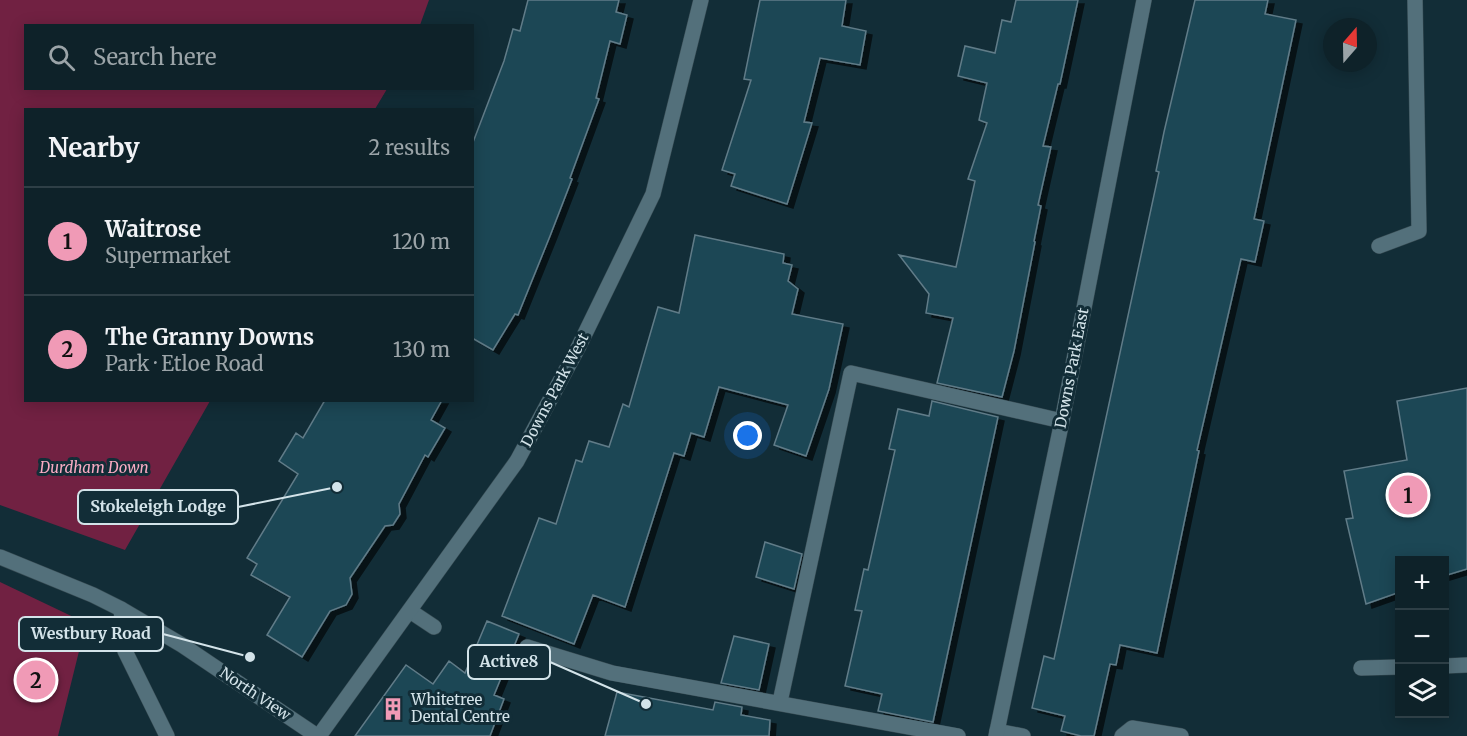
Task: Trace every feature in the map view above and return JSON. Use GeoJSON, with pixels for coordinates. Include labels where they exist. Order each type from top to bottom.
{"type":"FeatureCollection","features":[{"type":"Feature","properties":{"kind":"street","name":"Downs Park West"},"geometry":{"type":"LineString","coordinates":[[318,736],[517,461],[579,346],[648,204],[656,182],[701,0]]}},
{"type":"Feature","properties":{"kind":"street","name":"Downs Park East"},"geometry":{"type":"LineString","coordinates":[[997,734],[1062,421],[1144,0]]}},
{"type":"Feature","properties":{"kind":"street"},"geometry":{"type":"LineString","coordinates":[[1379,246],[1419,231],[1416,0]]}},
{"type":"Feature","properties":{"kind":"street"},"geometry":{"type":"LineString","coordinates":[[780,702],[851,373],[1062,421]]}},
{"type":"Feature","properties":{"kind":"street","name":"North View"},"geometry":{"type":"LineString","coordinates":[[0,557],[93,595],[121,609],[182,645],[318,736]]}},
{"type":"Feature","properties":{"kind":"street"},"geometry":{"type":"LineString","coordinates":[[121,609],[125,651],[167,736]]}},
{"type":"Feature","properties":{"kind":"street"},"geometry":{"type":"LineString","coordinates":[[410,611],[434,627]]}},
{"type":"Feature","properties":{"kind":"street"},"geometry":{"type":"LineString","coordinates":[[527,647],[612,673],[958,736]]}},
{"type":"Feature","properties":{"kind":"street"},"geometry":{"type":"LineString","coordinates":[[1449,666],[1467,665]]}},
{"type":"Feature","properties":{"kind":"street"},"geometry":{"type":"LineString","coordinates":[[1361,668],[1395,667]]}},
{"type":"Feature","properties":{"kind":"street"},"geometry":{"type":"LineString","coordinates":[[1122,736],[1132,728],[1182,736]]}},
{"type":"Feature","properties":{"kind":"street"},"geometry":{"type":"LineString","coordinates":[[997,734],[1023,736]]}},
{"type":"Feature","properties":{"kind":"green space","name":"Durdham Down"},"geometry":{"type":"Polygon","coordinates":[[[0,0],[429,0],[420,24],[24,24],[24,90],[386,90],[376,108],[24,108],[24,402],[209,402],[125,550],[0,505],[0,0]]]}},
{"type":"Feature","properties":{"kind":"green space"},"geometry":{"type":"Polygon","coordinates":[[[0,582],[86,623],[58,736],[0,736],[0,582]]]}},
{"type":"Feature","properties":{"kind":"building"},"geometry":{"type":"Polygon","coordinates":[[[528,0],[619,0],[616,12],[627,15],[620,44],[610,41],[596,98],[599,99],[550,236],[518,315],[515,314],[493,350],[474,339],[474,140],[504,61],[513,29],[520,31],[528,0]]]}},
{"type":"Feature","properties":{"kind":"building"},"geometry":{"type":"Polygon","coordinates":[[[760,0],[846,0],[842,26],[866,31],[860,65],[820,58],[804,122],[812,123],[787,204],[731,186],[735,174],[722,170],[751,80],[744,79],[760,0]]]}},
{"type":"Feature","properties":{"kind":"building"},"geometry":{"type":"Polygon","coordinates":[[[1016,0],[1078,0],[1060,84],[1058,84],[1043,146],[1051,147],[1038,205],[1041,206],[1014,351],[1002,397],[937,383],[953,318],[926,313],[929,294],[899,255],[956,267],[975,181],[968,179],[987,123],[979,120],[987,83],[958,76],[965,46],[995,53],[1002,20],[1011,22],[1016,0]]]}},
{"type":"Feature","properties":{"kind":"building"},"geometry":{"type":"Polygon","coordinates":[[[1195,0],[1268,0],[1265,14],[1296,20],[1254,219],[1264,221],[1255,262],[1241,259],[1197,450],[1199,451],[1157,653],[1120,645],[1116,665],[1110,664],[1094,736],[1081,736],[1061,731],[1065,716],[1032,708],[1044,656],[1054,659],[1159,172],[1156,171],[1164,132],[1195,0]]]}},
{"type":"Feature","properties":{"kind":"building"},"geometry":{"type":"Polygon","coordinates":[[[695,235],[784,254],[783,263],[792,265],[788,281],[798,289],[792,314],[843,324],[829,389],[806,456],[774,445],[788,405],[719,387],[704,437],[691,433],[684,456],[674,453],[625,607],[593,595],[574,644],[502,616],[539,518],[556,524],[576,460],[582,462],[589,441],[609,447],[623,404],[629,407],[658,307],[679,313],[695,235]]]}},
{"type":"Feature","properties":{"kind":"building"},"geometry":{"type":"Polygon","coordinates":[[[1467,388],[1467,569],[1449,574],[1449,556],[1395,556],[1395,594],[1366,604],[1346,519],[1353,518],[1344,471],[1407,460],[1397,401],[1467,388]]]}},
{"type":"Feature","properties":{"kind":"building"},"geometry":{"type":"Polygon","coordinates":[[[932,401],[998,417],[933,722],[878,711],[882,694],[845,686],[862,611],[855,610],[864,569],[868,570],[895,450],[889,449],[898,409],[929,416],[932,401]]]}},
{"type":"Feature","properties":{"kind":"building"},"geometry":{"type":"Polygon","coordinates":[[[324,402],[441,402],[431,420],[445,428],[428,457],[425,455],[399,504],[400,514],[393,525],[385,526],[350,578],[352,594],[346,605],[330,611],[302,657],[267,635],[290,597],[251,575],[257,564],[247,558],[298,474],[279,461],[296,433],[303,438],[324,402]]]}},
{"type":"Feature","properties":{"kind":"building"},"geometry":{"type":"Polygon","coordinates":[[[765,542],[802,554],[794,589],[756,577],[765,542]]]}},
{"type":"Feature","properties":{"kind":"building"},"geometry":{"type":"Polygon","coordinates":[[[487,621],[519,634],[494,695],[504,699],[490,736],[355,736],[406,665],[433,684],[449,661],[465,673],[487,621]]]}},
{"type":"Feature","properties":{"kind":"building"},"geometry":{"type":"Polygon","coordinates":[[[734,636],[769,644],[759,690],[721,683],[734,636]]]}},
{"type":"Feature","properties":{"kind":"building"},"geometry":{"type":"Polygon","coordinates":[[[617,692],[713,710],[715,702],[742,707],[741,715],[770,720],[769,736],[605,736],[617,692]]]}},
{"type":"Feature","properties":{"kind":"place","name":"Stokeleigh Lodge"},"geometry":{"type":"Point","coordinates":[337,487]}},
{"type":"Feature","properties":{"kind":"place","name":"Waitrose"},"geometry":{"type":"Point","coordinates":[1408,495]}},
{"type":"Feature","properties":{"kind":"place","name":"Westbury Road"},"geometry":{"type":"Point","coordinates":[250,657]}},
{"type":"Feature","properties":{"kind":"place","name":"The Granny Downs"},"geometry":{"type":"Point","coordinates":[36,680]}},
{"type":"Feature","properties":{"kind":"place","name":"Active8"},"geometry":{"type":"Point","coordinates":[646,704]}},
{"type":"Feature","properties":{"kind":"place","name":"Whitetree Dental Centre"},"geometry":{"type":"Point","coordinates":[393,709]}}]}
